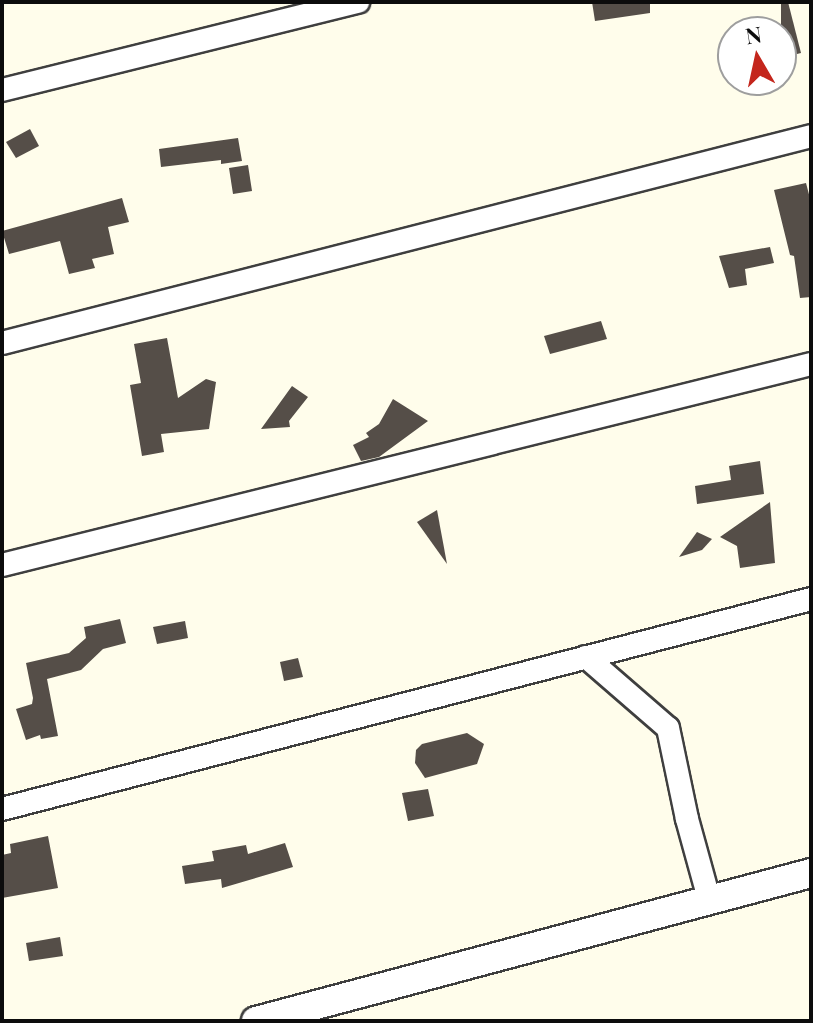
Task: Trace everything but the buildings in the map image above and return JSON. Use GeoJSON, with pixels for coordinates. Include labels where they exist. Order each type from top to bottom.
{"type":"FeatureCollection","features":[{"type":"Feature","properties":{"kind":"street"},"geometry":{"type":"LineString","coordinates":[[2,90],[358,2]]}},
{"type":"Feature","properties":{"kind":"street"},"geometry":{"type":"LineString","coordinates":[[2,343],[811,136]]}},
{"type":"Feature","properties":{"kind":"street"},"geometry":{"type":"LineString","coordinates":[[2,565],[811,364]]}},
{"type":"Feature","properties":{"kind":"street"},"geometry":{"type":"LineString","coordinates":[[2,809],[811,599]]}},
{"type":"Feature","properties":{"kind":"street"},"geometry":{"type":"LineString","coordinates":[[586,657],[668,728],[687,819],[709,899]]}},
{"type":"Feature","properties":{"kind":"street"},"geometry":{"type":"LineString","coordinates":[[256,1021],[811,873]]}}]}
